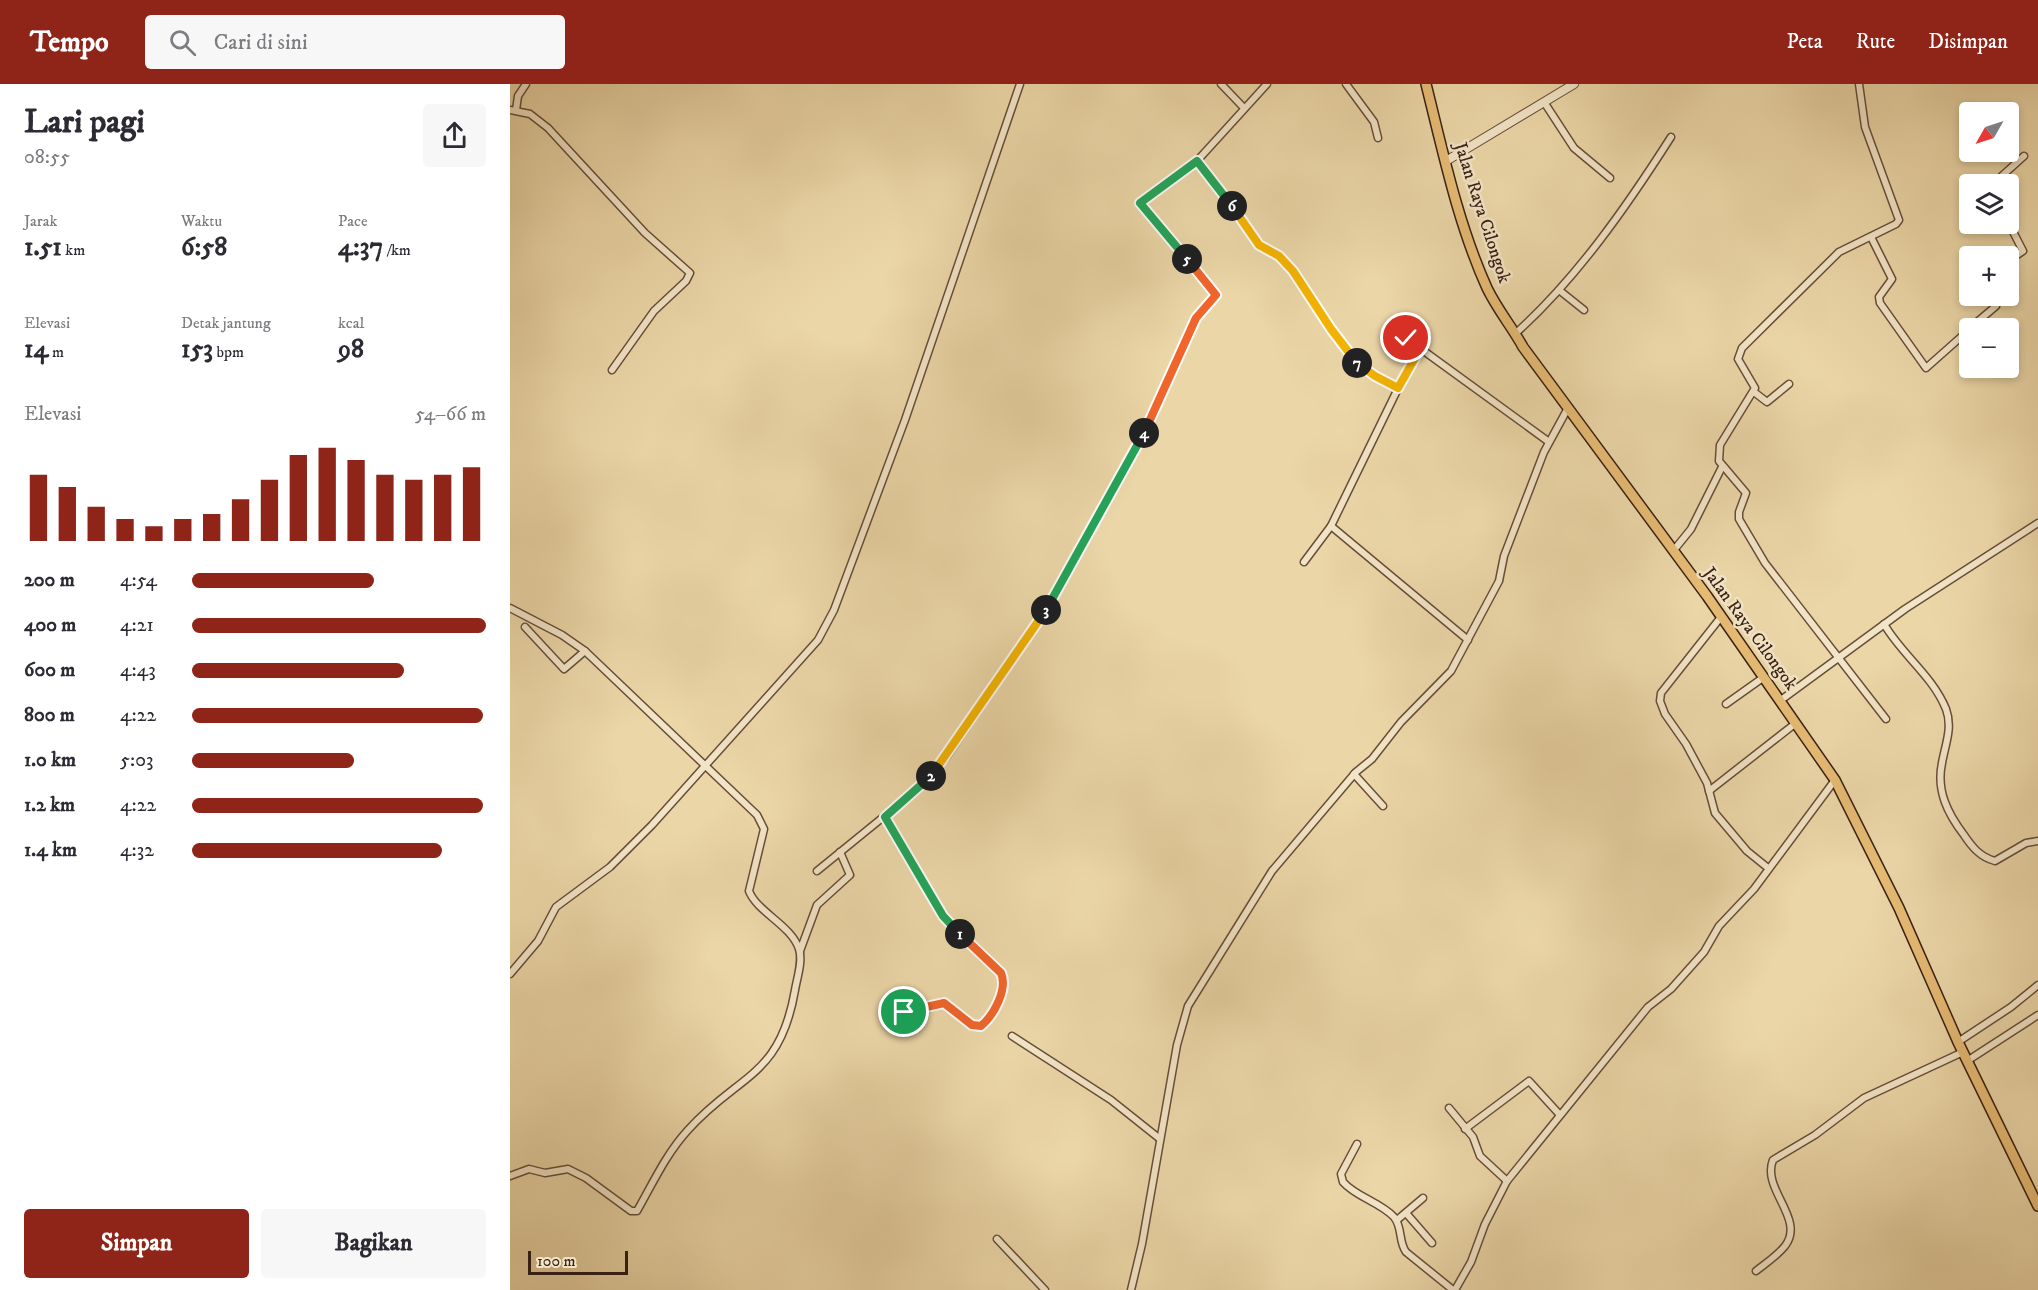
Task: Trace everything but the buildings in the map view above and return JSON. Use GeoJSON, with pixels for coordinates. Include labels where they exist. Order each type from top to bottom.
{"type":"FeatureCollection","features":[{"type":"Feature","properties":{"kind":"highway","name":"Jalan Raya Cilongok"},"geometry":{"type":"LineString","coordinates":[[1426,84],[1446,161],[1483,278],[1500,311],[1797,722],[1835,780],[1899,908],[1958,1042],[2038,1206]]}},
{"type":"Feature","properties":{"kind":"street"},"geometry":{"type":"LineString","coordinates":[[526,84],[513,110],[530,114],[548,128],[645,233],[690,273],[686,281],[654,311],[612,370]]}},
{"type":"Feature","properties":{"kind":"street"},"geometry":{"type":"LineString","coordinates":[[510,974],[538,941],[556,908],[610,867],[708,766],[818,640],[834,610],[905,420],[1020,84]]}},
{"type":"Feature","properties":{"kind":"street"},"geometry":{"type":"LineString","coordinates":[[1221,84],[1244,108]]}},
{"type":"Feature","properties":{"kind":"street"},"geometry":{"type":"LineString","coordinates":[[817,871],[885,817],[935,772],[1050,604],[1154,415],[1196,318],[1216,295],[1140,203],[1197,161],[1267,84]]}},
{"type":"Feature","properties":{"kind":"street"},"geometry":{"type":"LineString","coordinates":[[1346,84],[1374,122],[1378,138]]}},
{"type":"Feature","properties":{"kind":"street"},"geometry":{"type":"LineString","coordinates":[[1446,161],[1574,84]]}},
{"type":"Feature","properties":{"kind":"street"},"geometry":{"type":"LineString","coordinates":[[1859,84],[1865,127],[1899,220],[1839,252],[1742,348],[1738,359],[1755,386],[1754,392],[1720,445],[1719,461],[1746,493],[1738,516],[1765,562],[1836,658],[1886,719]]}},
{"type":"Feature","properties":{"kind":"street"},"geometry":{"type":"LineString","coordinates":[[1544,102],[1574,148],[1610,178]]}},
{"type":"Feature","properties":{"kind":"street"},"geometry":{"type":"LineString","coordinates":[[1516,333],[1541,311],[1559,290],[1631,196],[1671,137]]}},
{"type":"Feature","properties":{"kind":"street"},"geometry":{"type":"LineString","coordinates":[[2004,174],[2024,156]]}},
{"type":"Feature","properties":{"kind":"street"},"geometry":{"type":"LineString","coordinates":[[1197,161],[1259,245],[1279,256],[1293,271],[1331,329],[1357,362],[1375,376],[1398,388]]}},
{"type":"Feature","properties":{"kind":"street"},"geometry":{"type":"LineString","coordinates":[[2015,234],[2024,251],[2019,254]]}},
{"type":"Feature","properties":{"kind":"street"},"geometry":{"type":"LineString","coordinates":[[1870,237],[1892,279],[1880,297],[1880,303],[1926,368],[1959,339]]}},
{"type":"Feature","properties":{"kind":"street"},"geometry":{"type":"LineString","coordinates":[[1559,290],[1584,310]]}},
{"type":"Feature","properties":{"kind":"street"},"geometry":{"type":"LineString","coordinates":[[1982,318],[1996,306]]}},
{"type":"Feature","properties":{"kind":"street"},"geometry":{"type":"LineString","coordinates":[[1406,338],[1549,442]]}},
{"type":"Feature","properties":{"kind":"street"},"geometry":{"type":"LineString","coordinates":[[1304,562],[1330,526],[1398,388],[1420,349]]}},
{"type":"Feature","properties":{"kind":"street"},"geometry":{"type":"LineString","coordinates":[[1754,392],[1767,402],[1789,384]]}},
{"type":"Feature","properties":{"kind":"street"},"geometry":{"type":"LineString","coordinates":[[1131,1290],[1142,1244],[1177,1045],[1188,1006],[1272,871],[1354,774],[1372,759],[1401,722],[1451,670],[1499,581],[1504,556],[1549,442],[1568,408]]}},
{"type":"Feature","properties":{"kind":"street"},"geometry":{"type":"LineString","coordinates":[[1674,550],[1691,530],[1722,467]]}},
{"type":"Feature","properties":{"kind":"street"},"geometry":{"type":"LineString","coordinates":[[1781,700],[1884,624],[2038,523]]}},
{"type":"Feature","properties":{"kind":"street"},"geometry":{"type":"LineString","coordinates":[[1330,526],[1468,640]]}},
{"type":"Feature","properties":{"kind":"street"},"geometry":{"type":"LineString","coordinates":[[510,608],[561,634],[585,651],[708,766],[762,822],[764,829],[748,891],[777,920],[800,951]]}},
{"type":"Feature","properties":{"kind":"street"},"geometry":{"type":"LineString","coordinates":[[1721,617],[1661,693],[1660,701],[1665,714],[1696,762],[1709,790],[1710,801],[1715,813],[1748,851],[1768,868]]}},
{"type":"Feature","properties":{"kind":"street"},"geometry":{"type":"LineString","coordinates":[[1884,624],[1918,665],[1946,710],[1949,736],[1941,765],[1942,796],[1956,825],[1980,855],[1995,861],[2026,843],[2038,841]]}},
{"type":"Feature","properties":{"kind":"street"},"geometry":{"type":"LineString","coordinates":[[525,627],[564,669],[585,651]]}},
{"type":"Feature","properties":{"kind":"street"},"geometry":{"type":"LineString","coordinates":[[1726,704],[1764,677]]}},
{"type":"Feature","properties":{"kind":"street"},"geometry":{"type":"LineString","coordinates":[[1709,790],[1797,722]]}},
{"type":"Feature","properties":{"kind":"street"},"geometry":{"type":"LineString","coordinates":[[1354,774],[1383,806]]}},
{"type":"Feature","properties":{"kind":"street"},"geometry":{"type":"LineString","coordinates":[[1357,1144],[1341,1178],[1347,1186],[1390,1213],[1397,1220],[1402,1246],[1454,1290],[1471,1262],[1485,1224],[1507,1181],[1648,1007],[1671,989],[1704,952],[1719,927],[1754,889],[1835,780]]}},
{"type":"Feature","properties":{"kind":"street"},"geometry":{"type":"LineString","coordinates":[[885,817],[943,916],[1001,973],[1004,979],[1004,989],[986,1022],[981,1026],[972,1025],[944,1003],[904,1012],[897,1017]]}},
{"type":"Feature","properties":{"kind":"street"},"geometry":{"type":"LineString","coordinates":[[510,1176],[529,1169],[545,1173],[568,1169],[586,1178],[631,1211],[637,1211],[652,1180],[687,1131],[749,1079],[773,1053],[781,1040],[794,998],[800,951],[817,905],[850,875],[840,852]]}},
{"type":"Feature","properties":{"kind":"street"},"geometry":{"type":"LineString","coordinates":[[1958,1042],[2011,1007],[2038,985]]}},
{"type":"Feature","properties":{"kind":"street"},"geometry":{"type":"LineString","coordinates":[[1967,1061],[2038,1015]]}},
{"type":"Feature","properties":{"kind":"street"},"geometry":{"type":"LineString","coordinates":[[1012,1035],[1111,1100],[1160,1139]]}},
{"type":"Feature","properties":{"kind":"street"},"geometry":{"type":"LineString","coordinates":[[1756,1271],[1786,1244],[1791,1230],[1784,1208],[1775,1192],[1772,1161],[1815,1135],[1864,1098],[1963,1052]]}},
{"type":"Feature","properties":{"kind":"street"},"geometry":{"type":"LineString","coordinates":[[1465,1129],[1529,1081],[1560,1115]]}},
{"type":"Feature","properties":{"kind":"street"},"geometry":{"type":"LineString","coordinates":[[1449,1108],[1474,1140],[1480,1156],[1507,1181]]}},
{"type":"Feature","properties":{"kind":"street"},"geometry":{"type":"LineString","coordinates":[[1397,1220],[1423,1198]]}},
{"type":"Feature","properties":{"kind":"street"},"geometry":{"type":"LineString","coordinates":[[1406,1213],[1432,1243]]}},
{"type":"Feature","properties":{"kind":"street"},"geometry":{"type":"LineString","coordinates":[[997,1239],[1045,1290]]}},
{"type":"Feature","properties":{"kind":"route"},"geometry":{"type":"LineString","coordinates":[[904,1012],[944,1003],[972,1025],[981,1026],[986,1022],[1004,989],[1004,979],[1001,973],[943,916],[885,817],[935,772],[1050,604],[1154,415],[1196,318],[1216,295],[1140,203],[1197,161],[1259,245],[1279,256],[1293,271],[1331,329],[1363,369],[1398,388],[1420,349],[1406,338]]}}]}
